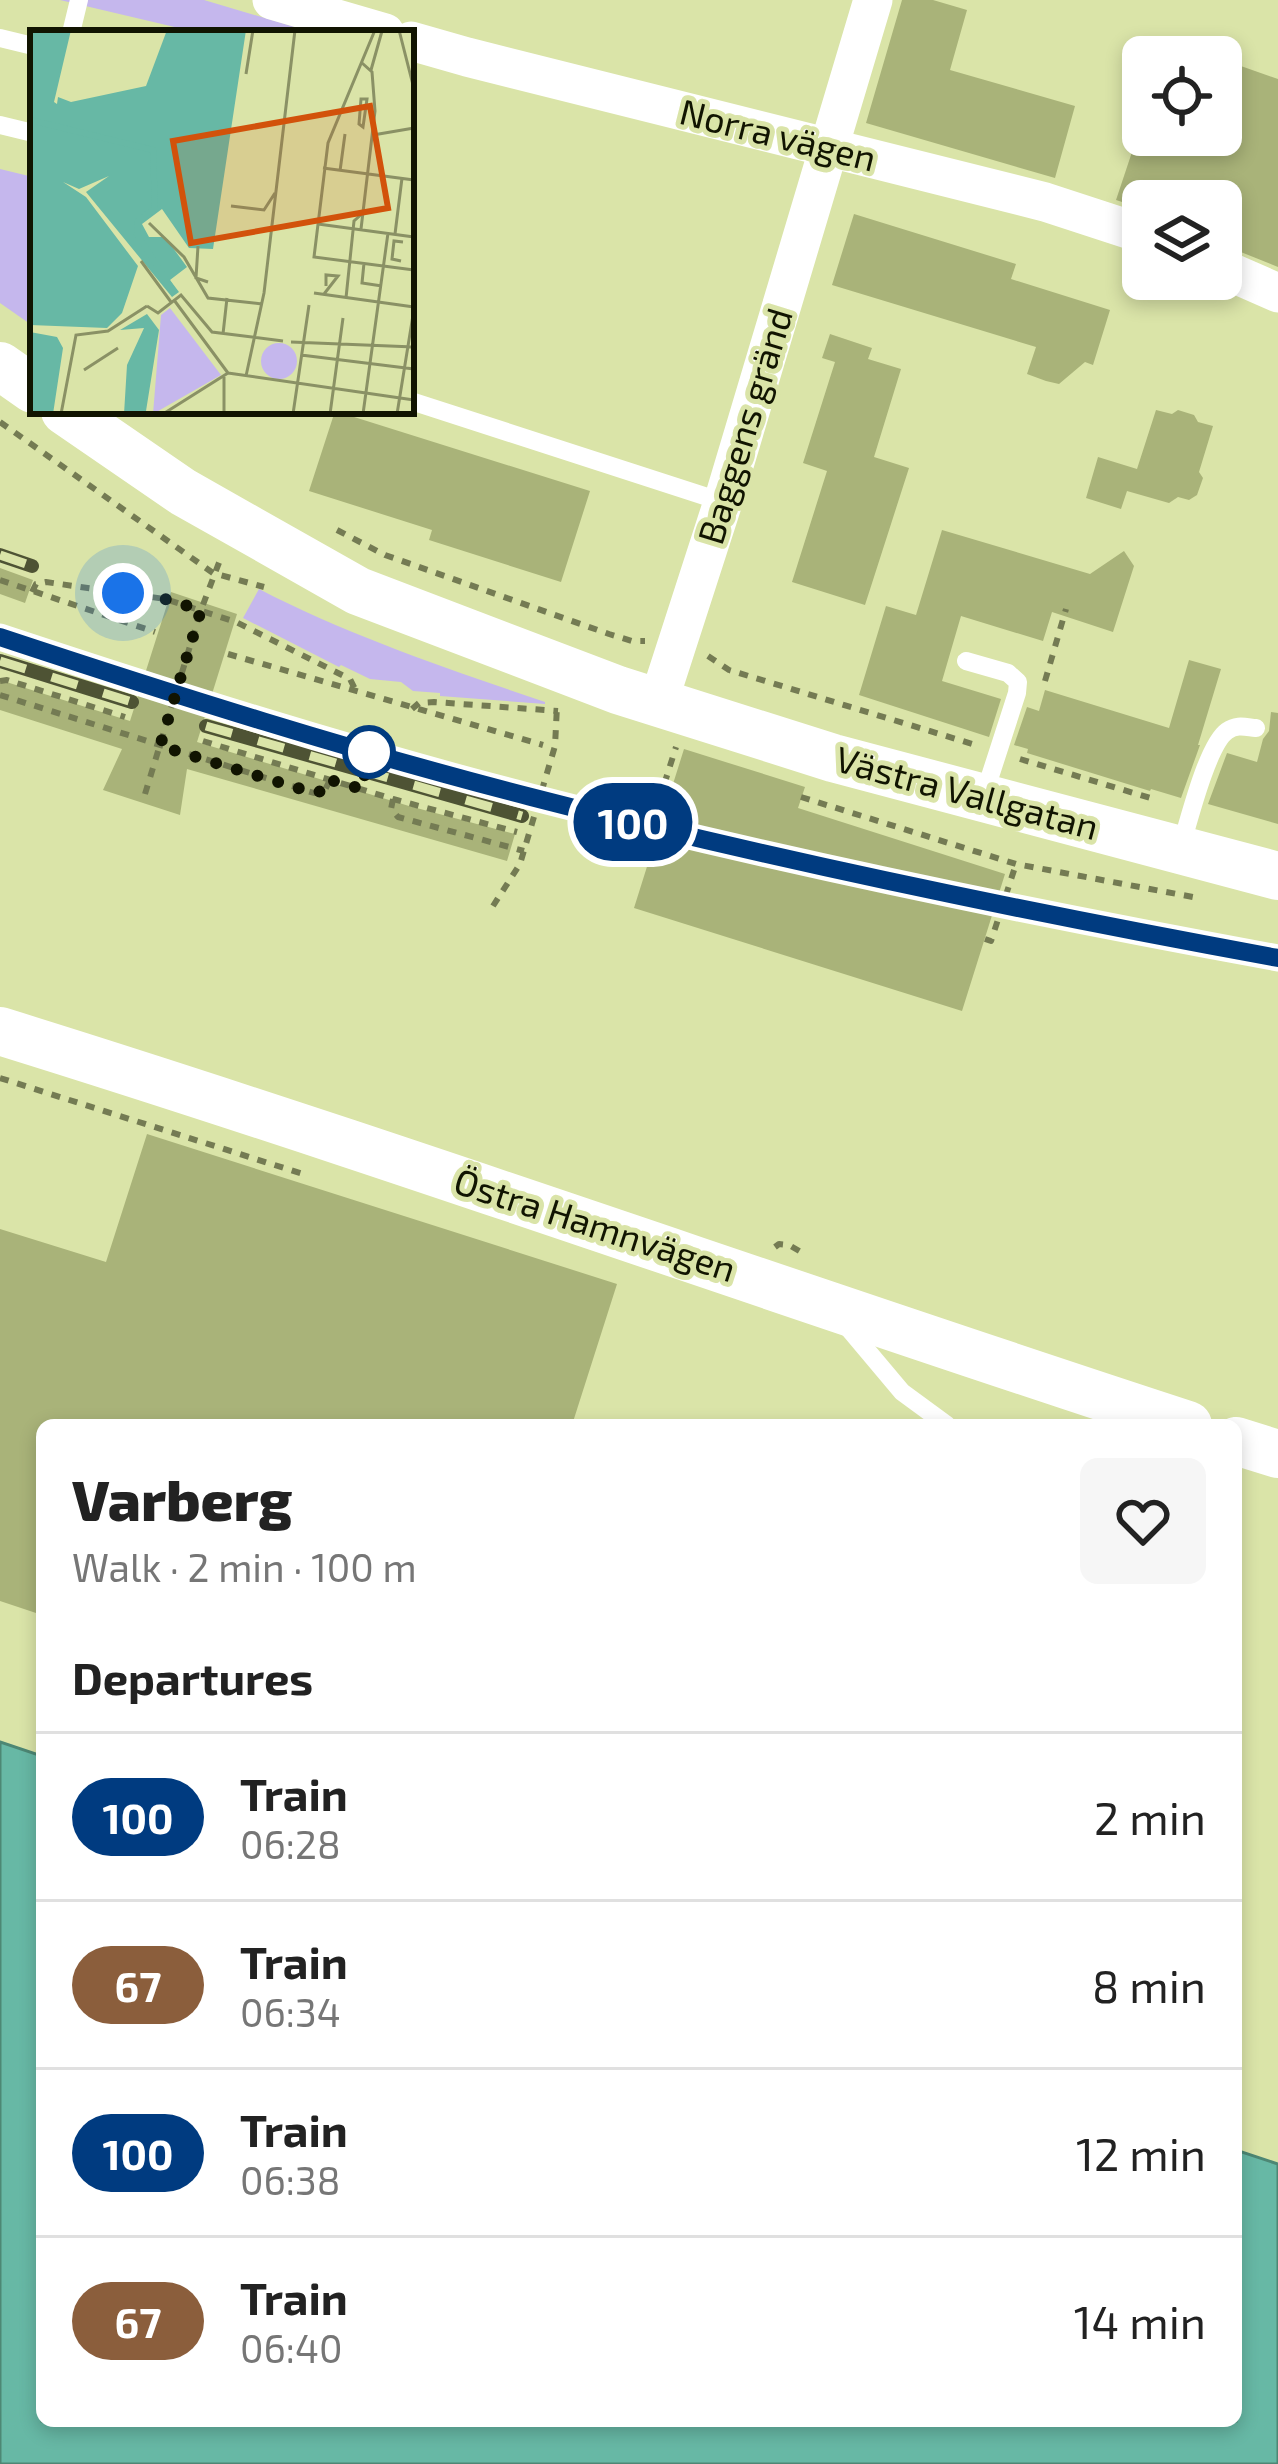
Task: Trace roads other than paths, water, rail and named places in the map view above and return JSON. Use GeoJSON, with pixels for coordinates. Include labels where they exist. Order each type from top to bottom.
{"type":"FeatureCollection","features":[{"type":"Feature","properties":{"kind":"street"},"geometry":{"type":"LineString","coordinates":[[272,0],[372,20]]}},
{"type":"Feature","properties":{"kind":"street","name":"Baggens gränd"},"geometry":{"type":"LineString","coordinates":[[668,721],[723,502],[873,0]]}},
{"type":"Feature","properties":{"kind":"street","name":"Norra vägen"},"geometry":{"type":"LineString","coordinates":[[414,41],[1045,202],[1122,227]]}},
{"type":"Feature","properties":{"kind":"street"},"geometry":{"type":"LineString","coordinates":[[1242,278],[1277,296]]}},
{"type":"Feature","properties":{"kind":"street"},"geometry":{"type":"LineString","coordinates":[[0,366],[30,387]]}},
{"type":"Feature","properties":{"kind":"street","name":"Västra Vallgatan"},"geometry":{"type":"LineString","coordinates":[[69,414],[183,492],[358,591],[606,686],[668,721],[833,758],[1278,876]]}},
{"type":"Feature","properties":{"kind":"street","name":"Östra Hamnvägen"},"geometry":{"type":"LineString","coordinates":[[0,1031],[212,1097],[1170,1419]]}},
{"type":"Feature","properties":{"kind":"street"},"geometry":{"type":"LineString","coordinates":[[1242,1443],[1278,1454]]}},
{"type":"Feature","properties":{"kind":"lane"},"geometry":{"type":"LineString","coordinates":[[72,30],[79,0]]}},
{"type":"Feature","properties":{"kind":"lane"},"geometry":{"type":"LineString","coordinates":[[0,38],[30,45]]}},
{"type":"Feature","properties":{"kind":"lane"},"geometry":{"type":"LineString","coordinates":[[0,125],[30,132]]}},
{"type":"Feature","properties":{"kind":"lane"},"geometry":{"type":"LineString","coordinates":[[414,402],[723,502]]}},
{"type":"Feature","properties":{"kind":"lane"},"geometry":{"type":"LineString","coordinates":[[966,661],[1008,674],[1018,682],[983,798]]}},
{"type":"Feature","properties":{"kind":"lane"},"geometry":{"type":"LineString","coordinates":[[1180,850],[1214,744],[1229,729],[1256,728]]}},
{"type":"Feature","properties":{"kind":"lane"},"geometry":{"type":"LineString","coordinates":[[830,1306],[902,1392],[939,1419]]}},
{"type":"Feature","properties":{"kind":"water"},"geometry":{"type":"Polygon","coordinates":[[[0,1742],[36,1754],[36,2427],[1242,2427],[1242,2152],[1278,2164],[1278,2464],[0,2464],[0,1742]]]}},
{"type":"Feature","properties":{"kind":"railway"},"geometry":{"type":"LineString","coordinates":[[0,555],[32,566]]}},
{"type":"Feature","properties":{"kind":"railway"},"geometry":{"type":"LineString","coordinates":[[0,637],[138,682]]}},
{"type":"Feature","properties":{"kind":"railway"},"geometry":{"type":"LineString","coordinates":[[0,661],[132,702]]}},
{"type":"Feature","properties":{"kind":"railway"},"geometry":{"type":"LineString","coordinates":[[213,706],[528,796]]}},
{"type":"Feature","properties":{"kind":"railway"},"geometry":{"type":"LineString","coordinates":[[206,726],[522,816]]}},
{"type":"Feature","properties":{"kind":"train","name":"100"},"geometry":{"type":"LineString","coordinates":[[0,637],[249,717],[528,796],[1034,913],[1278,958]]}}]}
